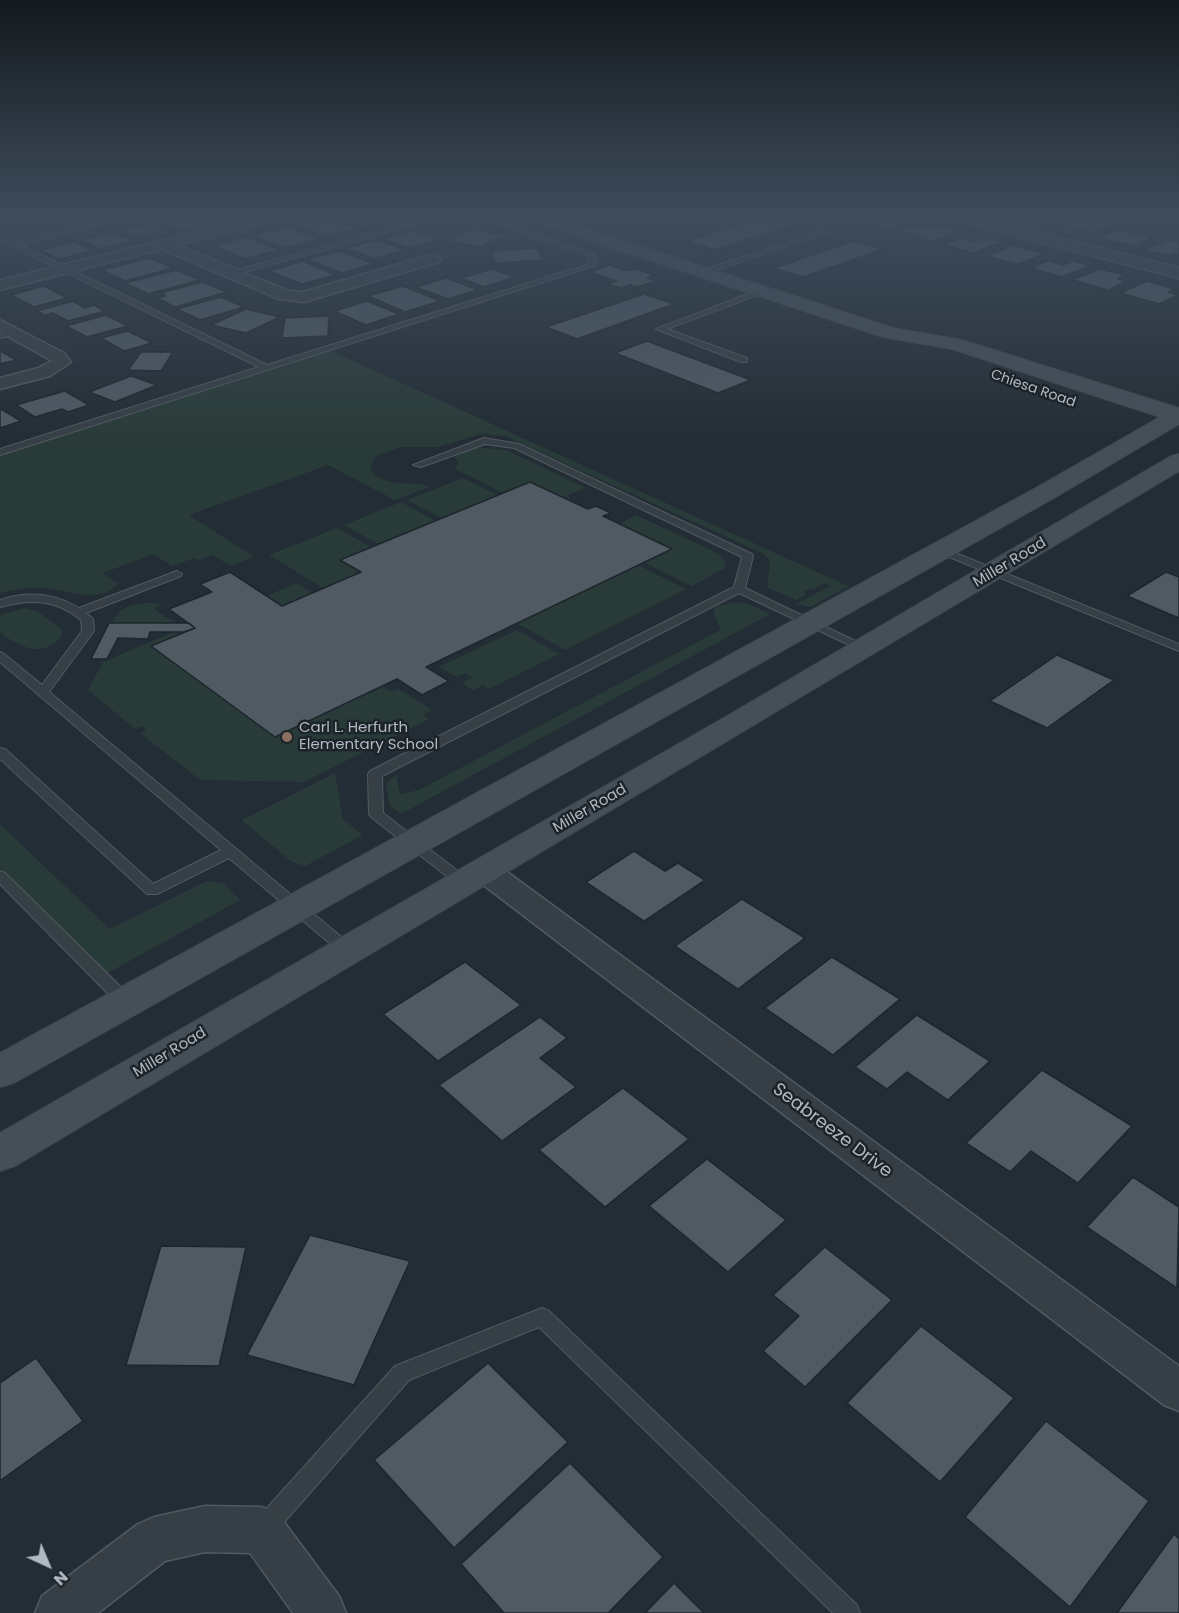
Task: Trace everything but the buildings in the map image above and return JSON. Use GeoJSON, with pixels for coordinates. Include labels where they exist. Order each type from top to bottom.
{"type":"FeatureCollection","features":[{"type":"Feature","properties":{"kind":"main road","name":"Chiesa Road"},"geometry":{"type":"LineString","coordinates":[[771,293],[890,333],[955,344],[1179,416]]}},
{"type":"Feature","properties":{"kind":"main road","name":"Chiesa Road"},"geometry":{"type":"LineString","coordinates":[[890,333],[932,356],[1099,411]]}},
{"type":"Feature","properties":{"kind":"main road"},"geometry":{"type":"LineString","coordinates":[[0,1072],[1179,416]]}},
{"type":"Feature","properties":{"kind":"main road"},"geometry":{"type":"LineString","coordinates":[[1132,423],[1179,438]]}},
{"type":"Feature","properties":{"kind":"main road","name":"Miller Road"},"geometry":{"type":"LineString","coordinates":[[0,1154],[346,949],[866,649],[1179,461]]}},
{"type":"Feature","properties":{"kind":"street"},"geometry":{"type":"LineString","coordinates":[[278,293],[304,297],[317,293]]}},
{"type":"Feature","properties":{"kind":"street"},"geometry":{"type":"LineString","coordinates":[[0,384],[44,372],[62,362],[58,357],[4,332]]}},
{"type":"Feature","properties":{"kind":"street","name":"Seabreeze Drive"},"geometry":{"type":"LineString","coordinates":[[473,876],[1179,1391]]}},
{"type":"Feature","properties":{"kind":"street"},"geometry":{"type":"LineString","coordinates":[[59,1613],[154,1540],[205,1529],[262,1530],[322,1613]]}},
{"type":"Feature","properties":{"kind":"lane"},"geometry":{"type":"LineString","coordinates":[[115,293],[267,368]]}},
{"type":"Feature","properties":{"kind":"lane"},"geometry":{"type":"LineString","coordinates":[[0,452],[504,293]]}},
{"type":"Feature","properties":{"kind":"lane"},"geometry":{"type":"LineString","coordinates":[[744,360],[660,328],[758,293]]}},
{"type":"Feature","properties":{"kind":"lane"},"geometry":{"type":"LineString","coordinates":[[417,465],[484,441],[516,446],[748,556],[739,589],[375,774],[376,814],[412,842],[473,876]]}},
{"type":"Feature","properties":{"kind":"lane"},"geometry":{"type":"LineString","coordinates":[[941,550],[1179,648]]}},
{"type":"Feature","properties":{"kind":"lane"},"geometry":{"type":"LineString","coordinates":[[80,612],[177,574]]}},
{"type":"Feature","properties":{"kind":"lane"},"geometry":{"type":"LineString","coordinates":[[739,589],[866,649]]}},
{"type":"Feature","properties":{"kind":"lane"},"geometry":{"type":"LineString","coordinates":[[0,604],[30,596],[57,601],[80,612],[87,619],[87,631],[43,692]]}},
{"type":"Feature","properties":{"kind":"lane"},"geometry":{"type":"LineString","coordinates":[[0,656],[346,949]]}},
{"type":"Feature","properties":{"kind":"lane"},"geometry":{"type":"LineString","coordinates":[[0,752],[152,891],[231,851]]}},
{"type":"Feature","properties":{"kind":"lane"},"geometry":{"type":"LineString","coordinates":[[0,876],[125,1002]]}},
{"type":"Feature","properties":{"kind":"lane"},"geometry":{"type":"LineString","coordinates":[[262,1530],[402,1373],[542,1317],[849,1613]]}},
{"type":"Feature","properties":{"kind":"green space"},"geometry":{"type":"Polygon","coordinates":[[[329,350],[848,586],[811,607],[796,604],[830,586],[824,583],[813,590],[810,588],[804,592],[806,595],[796,600],[768,588],[770,566],[764,554],[505,436],[481,434],[438,447],[400,447],[376,456],[370,467],[381,479],[430,487],[395,500],[328,465],[189,515],[254,557],[231,566],[212,555],[198,560],[194,558],[172,566],[153,554],[103,573],[118,584],[101,594],[91,595],[37,588],[0,593],[0,454],[329,350]]]}},
{"type":"Feature","properties":{"kind":"green space"},"geometry":{"type":"Polygon","coordinates":[[[475,447],[506,450],[586,488],[568,495],[570,500],[530,482],[503,493],[455,469],[458,463],[455,457],[475,447]]]}},
{"type":"Feature","properties":{"kind":"green space"},"geometry":{"type":"Polygon","coordinates":[[[463,478],[498,495],[442,518],[407,500],[463,478]]]}},
{"type":"Feature","properties":{"kind":"green space"},"geometry":{"type":"Polygon","coordinates":[[[401,502],[436,521],[378,544],[344,525],[401,502]]]}},
{"type":"Feature","properties":{"kind":"green space"},"geometry":{"type":"Polygon","coordinates":[[[636,515],[717,553],[725,560],[725,568],[692,586],[643,562],[671,548],[619,524],[636,515]]]}},
{"type":"Feature","properties":{"kind":"green space"},"geometry":{"type":"Polygon","coordinates":[[[337,528],[371,547],[341,560],[361,572],[323,588],[269,555],[337,528]]]}},
{"type":"Feature","properties":{"kind":"green space"},"geometry":{"type":"Polygon","coordinates":[[[638,565],[686,589],[565,650],[517,623],[638,565]]]}},
{"type":"Feature","properties":{"kind":"green space"},"geometry":{"type":"Polygon","coordinates":[[[297,583],[312,593],[282,606],[267,596],[297,583]]]}},
{"type":"Feature","properties":{"kind":"green space"},"geometry":{"type":"Polygon","coordinates":[[[737,602],[748,604],[770,614],[401,814],[390,806],[386,784],[396,775],[400,794],[419,790],[720,630],[713,610],[718,606],[737,602]]]}},
{"type":"Feature","properties":{"kind":"green space"},"geometry":{"type":"Polygon","coordinates":[[[150,603],[161,604],[154,609],[175,623],[112,623],[118,613],[127,607],[150,603]]]}},
{"type":"Feature","properties":{"kind":"green space"},"geometry":{"type":"Polygon","coordinates":[[[25,608],[37,611],[61,629],[62,635],[55,643],[40,649],[31,648],[15,642],[0,632],[0,615],[25,608]]]}},
{"type":"Feature","properties":{"kind":"green space"},"geometry":{"type":"Polygon","coordinates":[[[517,630],[559,654],[489,689],[483,685],[473,690],[462,683],[472,677],[465,673],[456,677],[439,667],[517,630]]]}},
{"type":"Feature","properties":{"kind":"green space"},"geometry":{"type":"Polygon","coordinates":[[[174,632],[184,632],[151,647],[275,737],[382,686],[391,692],[398,689],[432,710],[423,715],[429,719],[304,782],[200,780],[140,733],[146,730],[142,726],[135,729],[88,690],[103,662],[174,632]]]}},
{"type":"Feature","properties":{"kind":"green space"},"geometry":{"type":"Polygon","coordinates":[[[335,773],[343,819],[363,835],[305,866],[292,862],[242,820],[335,773]]]}},
{"type":"Feature","properties":{"kind":"green space"},"geometry":{"type":"Polygon","coordinates":[[[0,824],[110,929],[207,881],[225,884],[240,900],[106,974],[0,867],[0,824]]]}},
{"type":"Feature","properties":{"kind":"place","name":"Carl L. Herfurth Elementary School"},"geometry":{"type":"Point","coordinates":[287,737]}}]}
